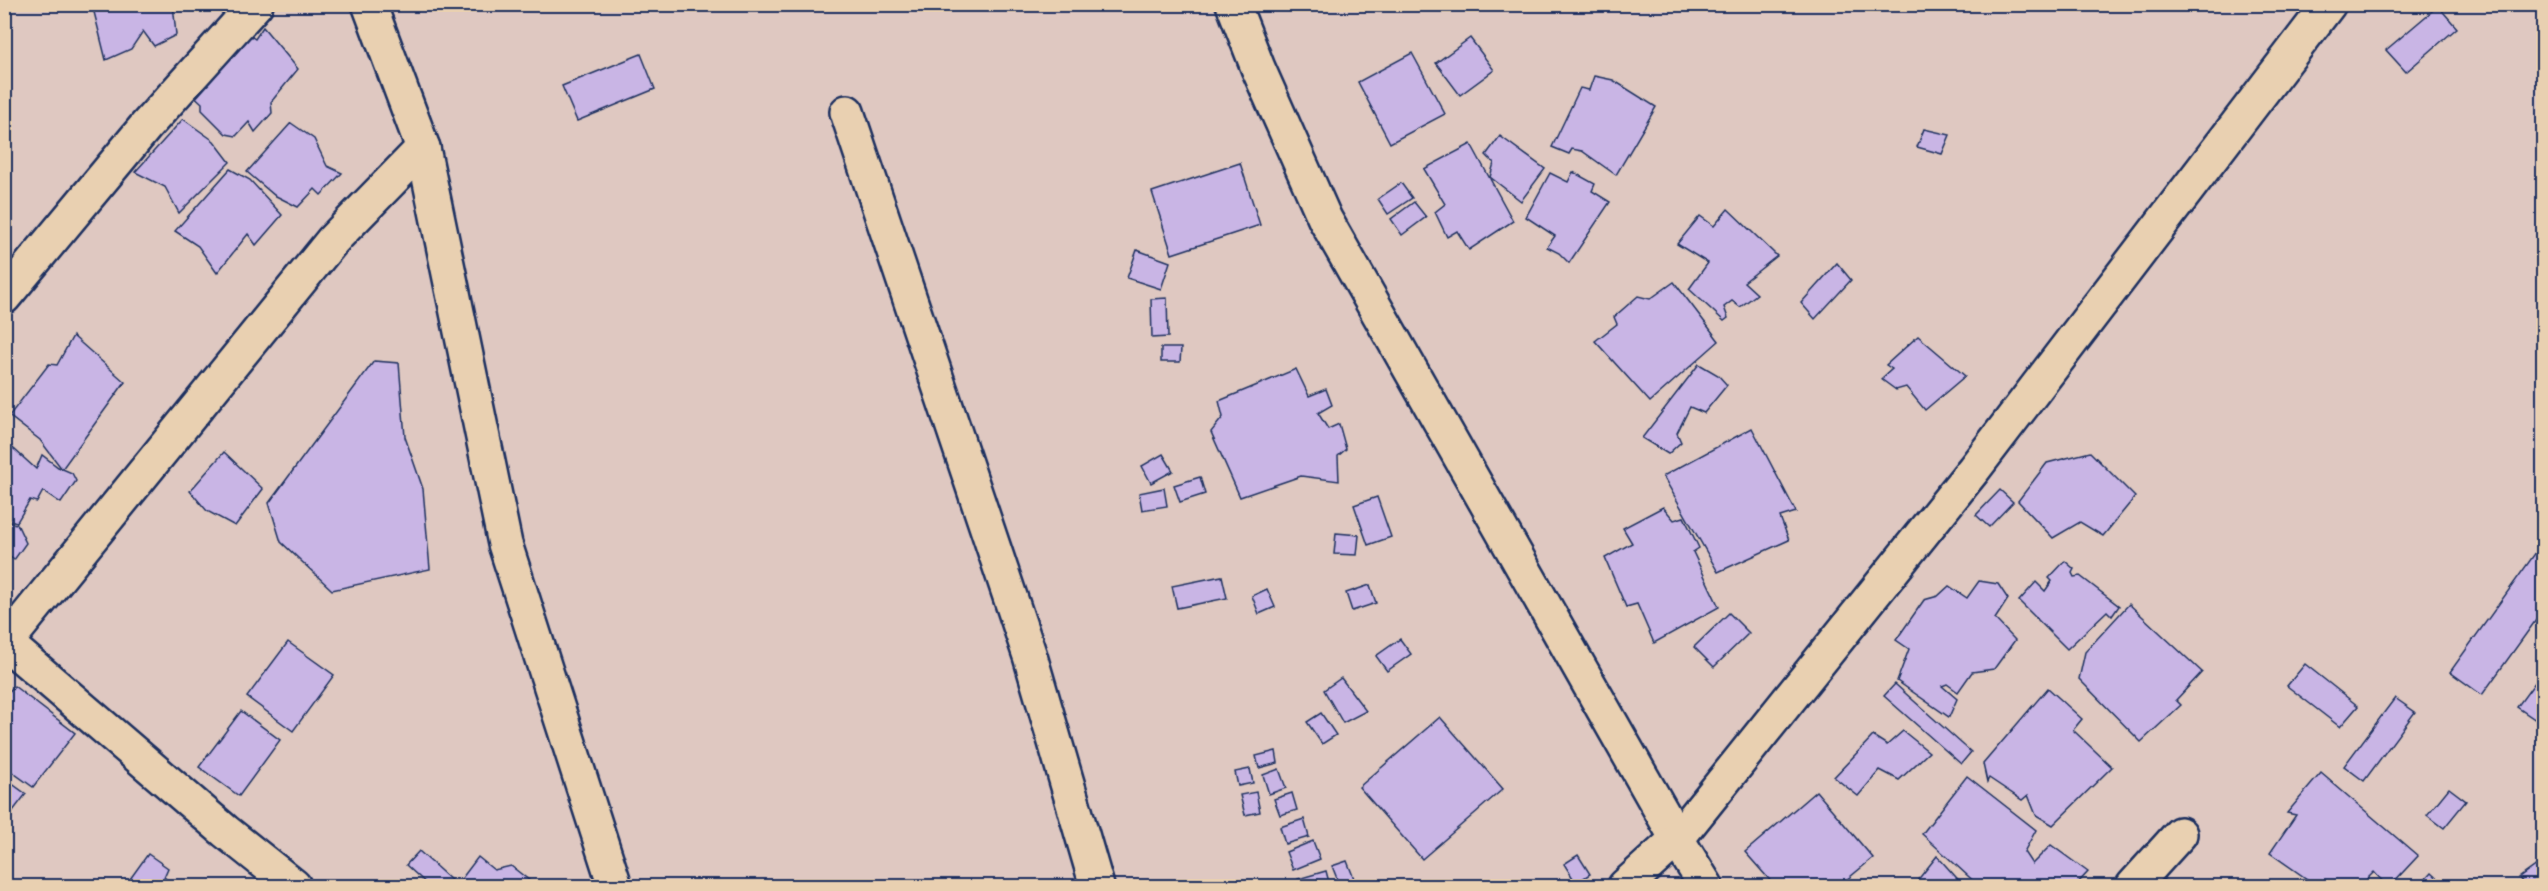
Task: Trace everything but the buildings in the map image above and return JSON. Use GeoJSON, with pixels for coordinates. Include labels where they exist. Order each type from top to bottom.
{"type":"FeatureCollection","features":[{"type":"Feature","properties":{"kind":"street"},"geometry":{"type":"LineString","coordinates":[[4,297],[146,126],[256,4]]}},
{"type":"Feature","properties":{"kind":"street"},"geometry":{"type":"LineString","coordinates":[[369,4],[423,148],[504,544],[615,886]]}},
{"type":"Feature","properties":{"kind":"street"},"geometry":{"type":"LineString","coordinates":[[1625,886],[1677,839],[1974,469],[2329,4]]}},
{"type":"Feature","properties":{"kind":"street"},"geometry":{"type":"LineString","coordinates":[[1234,7],[1258,68],[1325,219],[1677,839],[1706,886]]}},
{"type":"Feature","properties":{"kind":"street"},"geometry":{"type":"LineString","coordinates":[[847,112],[1029,656],[1097,886]]}},
{"type":"Feature","properties":{"kind":"street"},"geometry":{"type":"LineString","coordinates":[[294,886],[225,831],[5,644],[333,240],[423,148]]}},
{"type":"Feature","properties":{"kind":"street"},"geometry":{"type":"LineString","coordinates":[[2133,886],[2180,834]]}}]}
